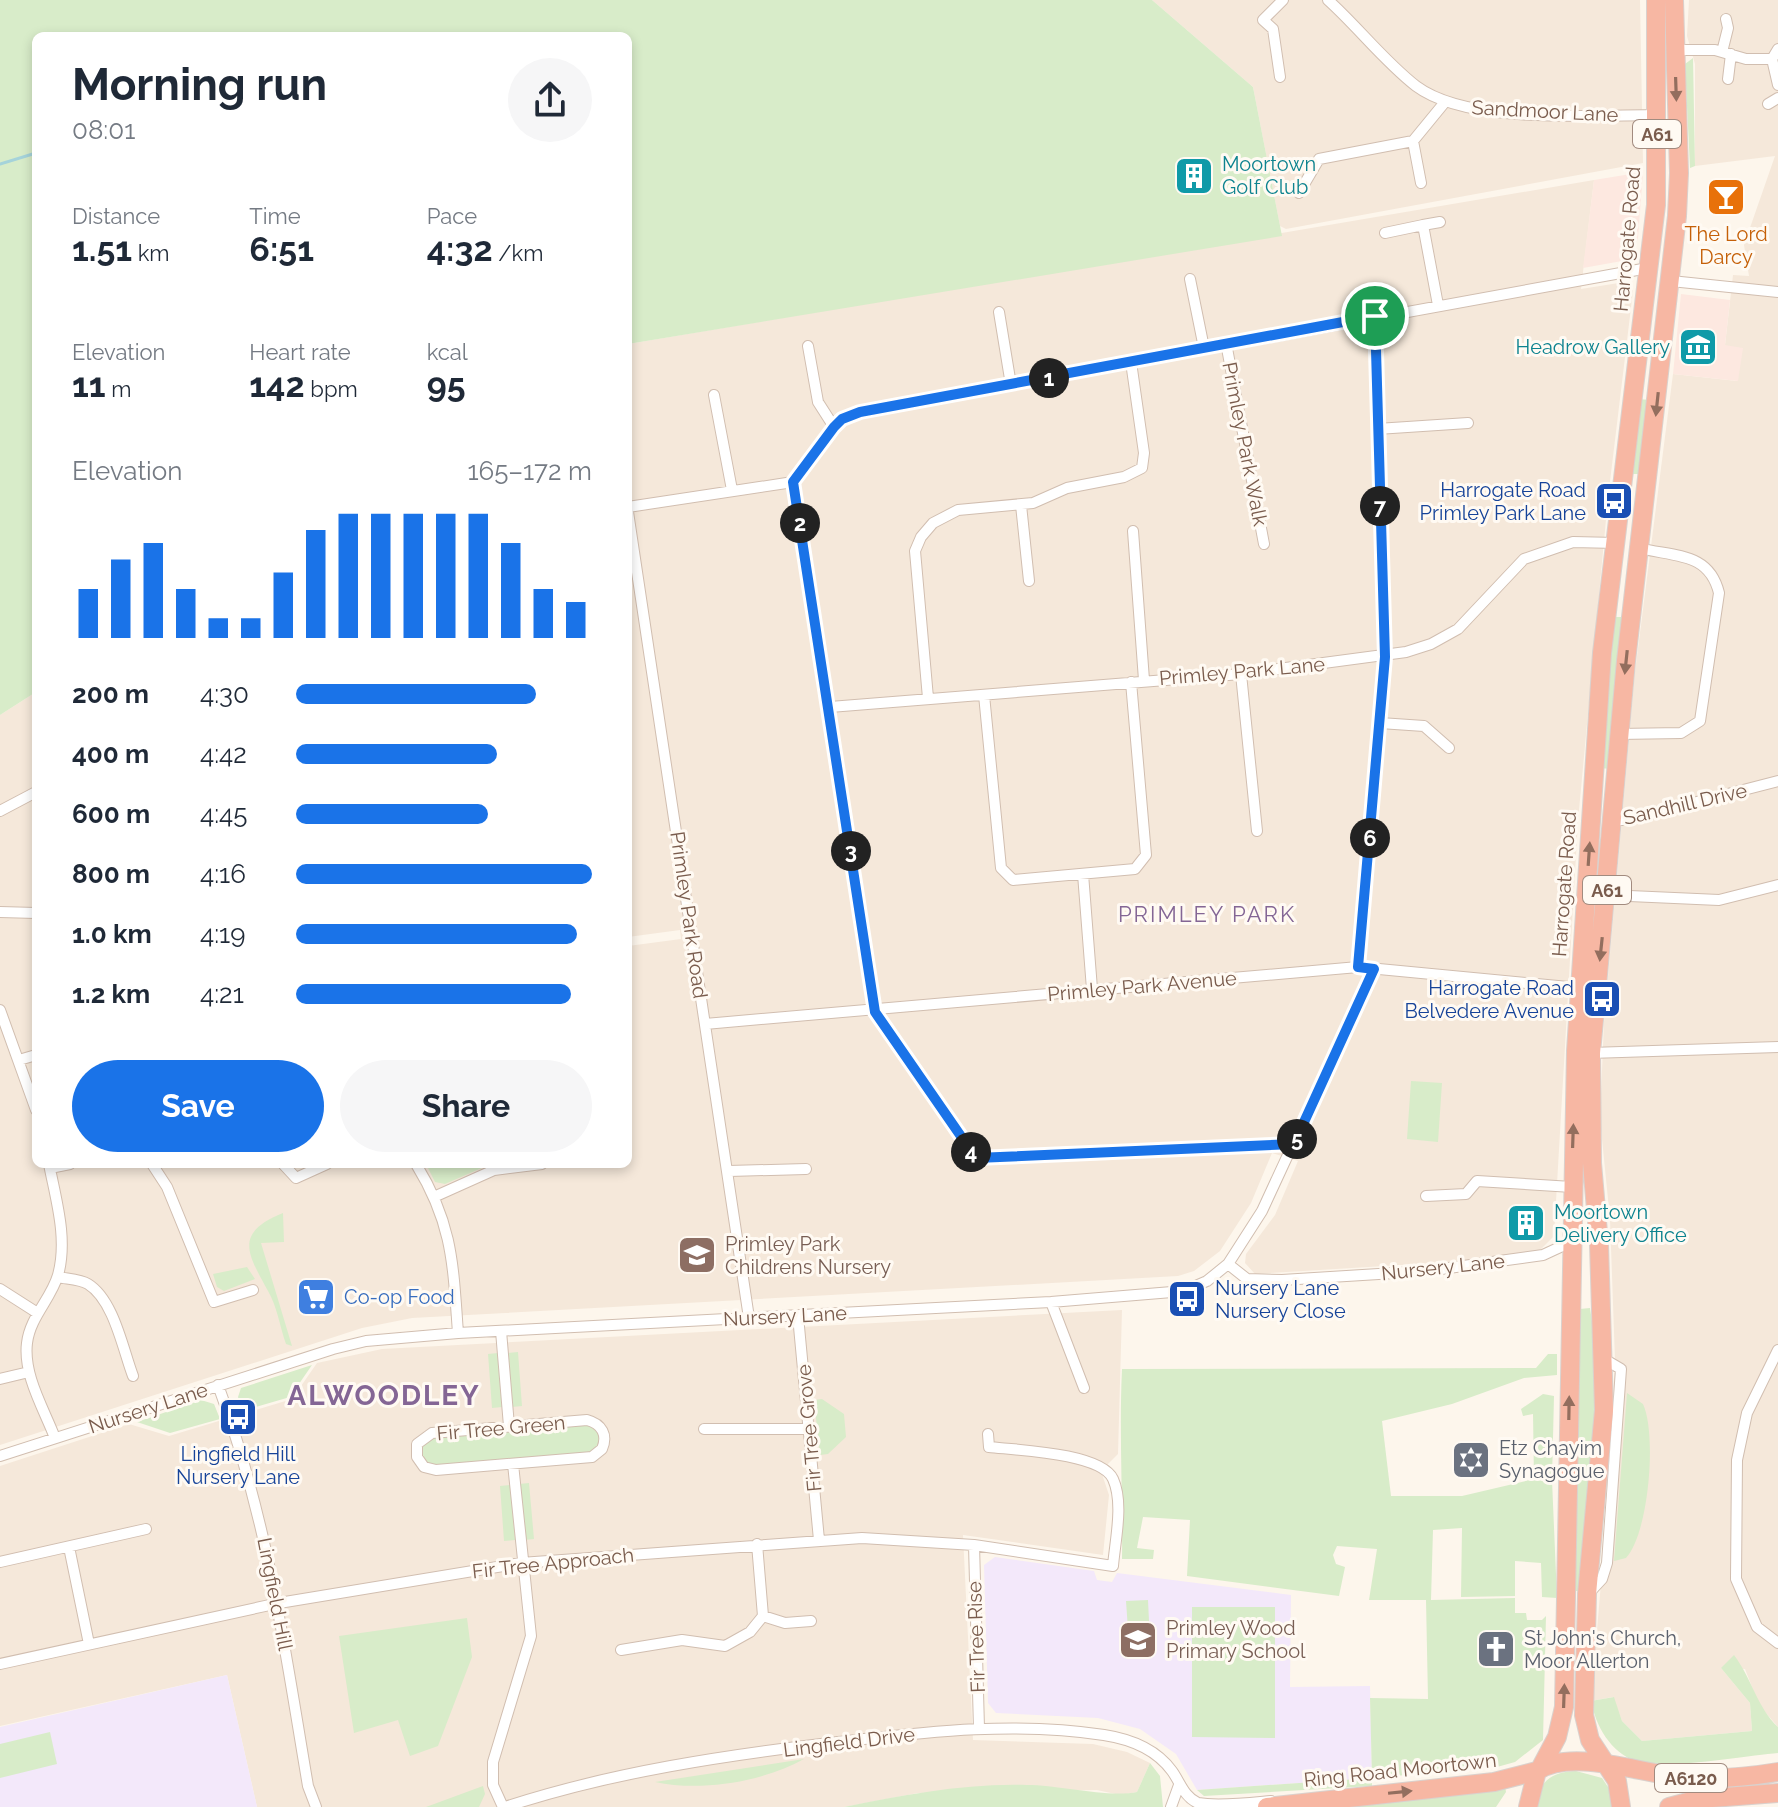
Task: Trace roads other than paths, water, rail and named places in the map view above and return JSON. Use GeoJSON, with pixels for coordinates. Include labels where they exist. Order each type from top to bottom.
{"type":"FeatureCollection","features":[{"type":"Feature","properties":{"kind":"highway","name":"Harrogate Road"},"geometry":{"type":"LineString","coordinates":[[1621,1807],[1617,1781],[1584,1727],[1587,1594],[1604,1410],[1604,1359],[1579,988],[1608,607],[1656,205],[1656,0]]}},
{"type":"Feature","properties":{"kind":"highway","name":"Harrogate Road"},"geometry":{"type":"LineString","coordinates":[[1528,1807],[1538,1770],[1557,1737],[1564,1707],[1572,1187],[1583,1052],[1607,895],[1619,734],[1671,281],[1679,182],[1674,0]]}},
{"type":"Feature","properties":{"kind":"highway"},"geometry":{"type":"LineString","coordinates":[[1648,268],[1659,250],[1665,195],[1669,186],[1679,182]]}},
{"type":"Feature","properties":{"kind":"highway"},"geometry":{"type":"LineString","coordinates":[[1634,383],[1644,383],[1649,376],[1654,338],[1666,326]]}},
{"type":"Feature","properties":{"kind":"highway"},"geometry":{"type":"LineString","coordinates":[[1616,543],[1624,535],[1630,485],[1648,484]]}},
{"type":"Feature","properties":{"kind":"highway"},"geometry":{"type":"LineString","coordinates":[[1608,607],[1625,605],[1631,558],[1639,548]]}},
{"type":"Feature","properties":{"kind":"highway"},"geometry":{"type":"LineString","coordinates":[[1571,1233],[1578,1214],[1579,1190],[1584,1186],[1594,1186]]}},
{"type":"Feature","properties":{"kind":"highway"},"geometry":{"type":"LineString","coordinates":[[1570,1295],[1594,1294],[1601,1286]]}},
{"type":"Feature","properties":{"kind":"highway","name":"Ring Road Moortown"},"geometry":{"type":"LineString","coordinates":[[1267,1807],[1494,1782],[1574,1762],[1605,1765]]}},
{"type":"Feature","properties":{"kind":"highway","name":"A6120"},"geometry":{"type":"LineString","coordinates":[[1605,1765],[1685,1777],[1778,1772]]}},
{"type":"Feature","properties":{"kind":"highway","name":"A6120"},"geometry":{"type":"LineString","coordinates":[[1669,1807],[1699,1799],[1778,1793]]}},
{"type":"Feature","properties":{"kind":"street"},"geometry":{"type":"LineString","coordinates":[[1280,77],[1273,29],[1263,20],[1283,0]]}},
{"type":"Feature","properties":{"kind":"street","name":"Sandmoor Lane"},"geometry":{"type":"LineString","coordinates":[[1328,0],[1397,70],[1419,88],[1445,102],[1472,109],[1543,115],[1658,115]]}},
{"type":"Feature","properties":{"kind":"street"},"geometry":{"type":"LineString","coordinates":[[1726,19],[1728,79]]}},
{"type":"Feature","properties":{"kind":"street"},"geometry":{"type":"LineString","coordinates":[[1674,50],[1775,54],[1778,85]]}},
{"type":"Feature","properties":{"kind":"street"},"geometry":{"type":"LineString","coordinates":[[1299,193],[1319,159],[1413,141],[1445,102]]}},
{"type":"Feature","properties":{"kind":"street"},"geometry":{"type":"LineString","coordinates":[[1413,141],[1421,183]]}},
{"type":"Feature","properties":{"kind":"street"},"geometry":{"type":"LineString","coordinates":[[1385,233],[1440,222]]}},
{"type":"Feature","properties":{"kind":"street"},"geometry":{"type":"LineString","coordinates":[[1423,225],[1438,305]]}},
{"type":"Feature","properties":{"kind":"street"},"geometry":{"type":"LineString","coordinates":[[632,508],[793,482],[834,427],[842,419],[860,412],[1648,268]]}},
{"type":"Feature","properties":{"kind":"street"},"geometry":{"type":"LineString","coordinates":[[1190,279],[1204,348]]}},
{"type":"Feature","properties":{"kind":"street"},"geometry":{"type":"LineString","coordinates":[[1671,281],[1778,292]]}},
{"type":"Feature","properties":{"kind":"street"},"geometry":{"type":"LineString","coordinates":[[999,312],[1011,385]]}},
{"type":"Feature","properties":{"kind":"street"},"geometry":{"type":"LineString","coordinates":[[1358,967],[1385,657],[1375,316]]}},
{"type":"Feature","properties":{"kind":"street","name":"Primley Park Walk"},"geometry":{"type":"LineString","coordinates":[[1226,343],[1264,544]]}},
{"type":"Feature","properties":{"kind":"street"},"geometry":{"type":"LineString","coordinates":[[808,346],[818,402],[834,427]]}},
{"type":"Feature","properties":{"kind":"street"},"geometry":{"type":"LineString","coordinates":[[928,698],[915,564],[921,537],[933,523],[958,510],[1021,505],[1077,485],[1124,477],[1142,468],[1144,453],[1131,362]]}},
{"type":"Feature","properties":{"kind":"street"},"geometry":{"type":"LineString","coordinates":[[714,395],[732,490]]}},
{"type":"Feature","properties":{"kind":"street"},"geometry":{"type":"LineString","coordinates":[[1377,429],[1468,423]]}},
{"type":"Feature","properties":{"kind":"street"},"geometry":{"type":"LineString","coordinates":[[793,482],[875,1012],[976,1158],[1294,1144]]}},
{"type":"Feature","properties":{"kind":"street"},"geometry":{"type":"LineString","coordinates":[[1021,505],[1029,581]]}},
{"type":"Feature","properties":{"kind":"street"},"geometry":{"type":"LineString","coordinates":[[1133,531],[1144,680]]}},
{"type":"Feature","properties":{"kind":"street","name":"Primley Park Road"},"geometry":{"type":"LineString","coordinates":[[632,536],[749,1318]]}},
{"type":"Feature","properties":{"kind":"street","name":"Primley Park Lane"},"geometry":{"type":"LineString","coordinates":[[830,707],[1241,674],[1385,657],[1431,644],[1458,629],[1524,559],[1573,542],[1616,543]]}},
{"type":"Feature","properties":{"kind":"street"},"geometry":{"type":"LineString","coordinates":[[1619,734],[1681,733],[1700,721],[1719,593],[1715,576],[1704,563],[1639,548]]}},
{"type":"Feature","properties":{"kind":"street"},"geometry":{"type":"LineString","coordinates":[[1241,674],[1257,831]]}},
{"type":"Feature","properties":{"kind":"street"},"geometry":{"type":"LineString","coordinates":[[984,695],[1001,868],[1013,880],[1083,874],[1135,869],[1146,855],[1131,682]]}},
{"type":"Feature","properties":{"kind":"street"},"geometry":{"type":"LineString","coordinates":[[1380,723],[1424,726],[1449,748]]}},
{"type":"Feature","properties":{"kind":"street","name":"Sandhill Drive"},"geometry":{"type":"LineString","coordinates":[[1591,819],[1614,821],[1778,781]]}},
{"type":"Feature","properties":{"kind":"street"},"geometry":{"type":"LineString","coordinates":[[0,811],[32,794]]}},
{"type":"Feature","properties":{"kind":"street"},"geometry":{"type":"LineString","coordinates":[[1083,874],[1092,989]]}},
{"type":"Feature","properties":{"kind":"street"},"geometry":{"type":"LineString","coordinates":[[1607,895],[1719,900],[1778,885]]}},
{"type":"Feature","properties":{"kind":"street"},"geometry":{"type":"LineString","coordinates":[[0,912],[32,913]]}},
{"type":"Feature","properties":{"kind":"street","name":"Primley Park Avenue"},"geometry":{"type":"LineString","coordinates":[[705,1024],[875,1012],[1092,989],[1358,967],[1579,988]]}},
{"type":"Feature","properties":{"kind":"street"},"geometry":{"type":"LineString","coordinates":[[1228,1264],[1262,1211],[1374,969]]}},
{"type":"Feature","properties":{"kind":"street"},"geometry":{"type":"LineString","coordinates":[[0,1010],[32,1098]]}},
{"type":"Feature","properties":{"kind":"street"},"geometry":{"type":"LineString","coordinates":[[1583,1052],[1778,1047]]}},
{"type":"Feature","properties":{"kind":"street"},"geometry":{"type":"LineString","coordinates":[[19,1060],[32,1056]]}},
{"type":"Feature","properties":{"kind":"street"},"geometry":{"type":"LineString","coordinates":[[49,1168],[62,1233],[58,1277],[36,1312],[27,1343],[29,1372],[55,1438]]}},
{"type":"Feature","properties":{"kind":"street"},"geometry":{"type":"LineString","coordinates":[[155,1168],[167,1187],[214,1302],[253,1290]]}},
{"type":"Feature","properties":{"kind":"street"},"geometry":{"type":"LineString","coordinates":[[287,1168],[296,1178],[318,1168]]}},
{"type":"Feature","properties":{"kind":"street"},"geometry":{"type":"LineString","coordinates":[[418,1168],[436,1196],[449,1232],[458,1333]]}},
{"type":"Feature","properties":{"kind":"street"},"geometry":{"type":"LineString","coordinates":[[436,1196],[494,1170],[510,1168]]}},
{"type":"Feature","properties":{"kind":"street"},"geometry":{"type":"LineString","coordinates":[[729,1171],[806,1169]]}},
{"type":"Feature","properties":{"kind":"street"},"geometry":{"type":"LineString","coordinates":[[1426,1196],[1466,1194],[1477,1181],[1572,1187]]}},
{"type":"Feature","properties":{"kind":"street","name":"Nursery Lane"},"geometry":{"type":"LineString","coordinates":[[0,1456],[366,1341],[458,1333],[1051,1302],[1184,1291],[1207,1281],[1228,1264],[1247,1279],[1326,1278],[1427,1271],[1543,1255],[1571,1233]]}},
{"type":"Feature","properties":{"kind":"street"},"geometry":{"type":"LineString","coordinates":[[58,1277],[87,1283],[100,1297],[133,1376]]}},
{"type":"Feature","properties":{"kind":"street"},"geometry":{"type":"LineString","coordinates":[[0,1289],[36,1312]]}},
{"type":"Feature","properties":{"kind":"street"},"geometry":{"type":"LineString","coordinates":[[1051,1302],[1084,1388]]}},
{"type":"Feature","properties":{"kind":"street","name":"Fir Tree Grove"},"geometry":{"type":"LineString","coordinates":[[798,1316],[819,1540]]}},
{"type":"Feature","properties":{"kind":"street"},"geometry":{"type":"LineString","coordinates":[[501,1331],[509,1426]]}},
{"type":"Feature","properties":{"kind":"street"},"geometry":{"type":"LineString","coordinates":[[1777,1353],[1747,1413],[1737,1460],[1736,1579],[1757,1627],[1778,1643]]}},
{"type":"Feature","properties":{"kind":"street"},"geometry":{"type":"LineString","coordinates":[[0,1379],[29,1372]]}},
{"type":"Feature","properties":{"kind":"street","name":"Lingfield Hill"},"geometry":{"type":"LineString","coordinates":[[218,1385],[246,1460],[279,1603],[308,1786],[316,1807]]}},
{"type":"Feature","properties":{"kind":"street","name":"Fir Tree Green"},"geometry":{"type":"LineString","coordinates":[[587,1420],[599,1425],[605,1436],[602,1449],[592,1457],[430,1470],[419,1463],[416,1451],[421,1439],[432,1433],[509,1426],[587,1420]]}},
{"type":"Feature","properties":{"kind":"street"},"geometry":{"type":"LineString","coordinates":[[704,1429],[809,1429]]}},
{"type":"Feature","properties":{"kind":"street","name":"Fir Tree Approach"},"geometry":{"type":"LineString","coordinates":[[0,1664],[279,1603],[521,1563],[757,1544],[883,1538],[974,1545],[1113,1566],[1116,1490],[1112,1477],[1103,1467],[1055,1454],[989,1447],[988,1434]]}},
{"type":"Feature","properties":{"kind":"street"},"geometry":{"type":"LineString","coordinates":[[504,1807],[493,1785],[493,1762],[531,1636],[513,1464]]}},
{"type":"Feature","properties":{"kind":"street"},"geometry":{"type":"LineString","coordinates":[[0,1562],[146,1529]]}},
{"type":"Feature","properties":{"kind":"street"},"geometry":{"type":"LineString","coordinates":[[621,1650],[682,1640],[725,1646],[750,1632],[763,1616],[757,1544]]}},
{"type":"Feature","properties":{"kind":"street","name":"Fir Tree Rise"},"geometry":{"type":"LineString","coordinates":[[974,1545],[979,1728]]}},
{"type":"Feature","properties":{"kind":"street"},"geometry":{"type":"LineString","coordinates":[[69,1547],[89,1644]]}},
{"type":"Feature","properties":{"kind":"street"},"geometry":{"type":"LineString","coordinates":[[763,1616],[785,1623],[811,1621]]}},
{"type":"Feature","properties":{"kind":"street","name":"Lingfield Drive"},"geometry":{"type":"LineString","coordinates":[[504,1807],[555,1791],[695,1762],[796,1747],[979,1728],[1059,1730],[1128,1740],[1165,1762],[1192,1799],[1206,1805],[1346,1797]]}},
{"type":"Feature","properties":{"kind":"street"},"geometry":{"type":"LineString","coordinates":[[1171,1807],[1179,1785]]}},
{"type":"Feature","properties":{"kind":"waterway"},"geometry":{"type":"LineString","coordinates":[[0,164],[32,154]]}},
{"type":"Feature","properties":{"kind":"place","name":"Moortown Golf Club"},"geometry":{"type":"Point","coordinates":[1194,176]}},
{"type":"Feature","properties":{"kind":"place","name":"The Lord Darcy"},"geometry":{"type":"Point","coordinates":[1726,197]}},
{"type":"Feature","properties":{"kind":"place","name":"Headrow Gallery"},"geometry":{"type":"Point","coordinates":[1698,347]}},
{"type":"Feature","properties":{"kind":"place","name":"Harrogate Road Primley Park Lane"},"geometry":{"type":"Point","coordinates":[1614,501]}},
{"type":"Feature","properties":{"kind":"place","name":"Harrogate Road Belvedere Avenue"},"geometry":{"type":"Point","coordinates":[1602,999]}},
{"type":"Feature","properties":{"kind":"place","name":"Moortown Delivery Office"},"geometry":{"type":"Point","coordinates":[1526,1223]}},
{"type":"Feature","properties":{"kind":"place","name":"Primley Park Childrens Nursery"},"geometry":{"type":"Point","coordinates":[697,1255]}},
{"type":"Feature","properties":{"kind":"place","name":"Co-op Food"},"geometry":{"type":"Point","coordinates":[316,1297]}},
{"type":"Feature","properties":{"kind":"place","name":"Nursery Lane Nursery Close"},"geometry":{"type":"Point","coordinates":[1187,1299]}},
{"type":"Feature","properties":{"kind":"place","name":"Lingfield Hill Nursery Lane"},"geometry":{"type":"Point","coordinates":[238,1417]}},
{"type":"Feature","properties":{"kind":"place","name":"Etz Chayim Synagogue"},"geometry":{"type":"Point","coordinates":[1471,1460]}},
{"type":"Feature","properties":{"kind":"place","name":"Primley Wood Primary School"},"geometry":{"type":"Point","coordinates":[1138,1640]}},
{"type":"Feature","properties":{"kind":"place","name":"St John's Church, Moor Allerton"},"geometry":{"type":"Point","coordinates":[1496,1649]}},
{"type":"Feature","properties":{"kind":"district","name":"PRIMLEY PARK"},"geometry":{"type":"Point","coordinates":[1207,914]}},
{"type":"Feature","properties":{"kind":"district","name":"ALWOODLEY"},"geometry":{"type":"Point","coordinates":[384,1395]}}]}
